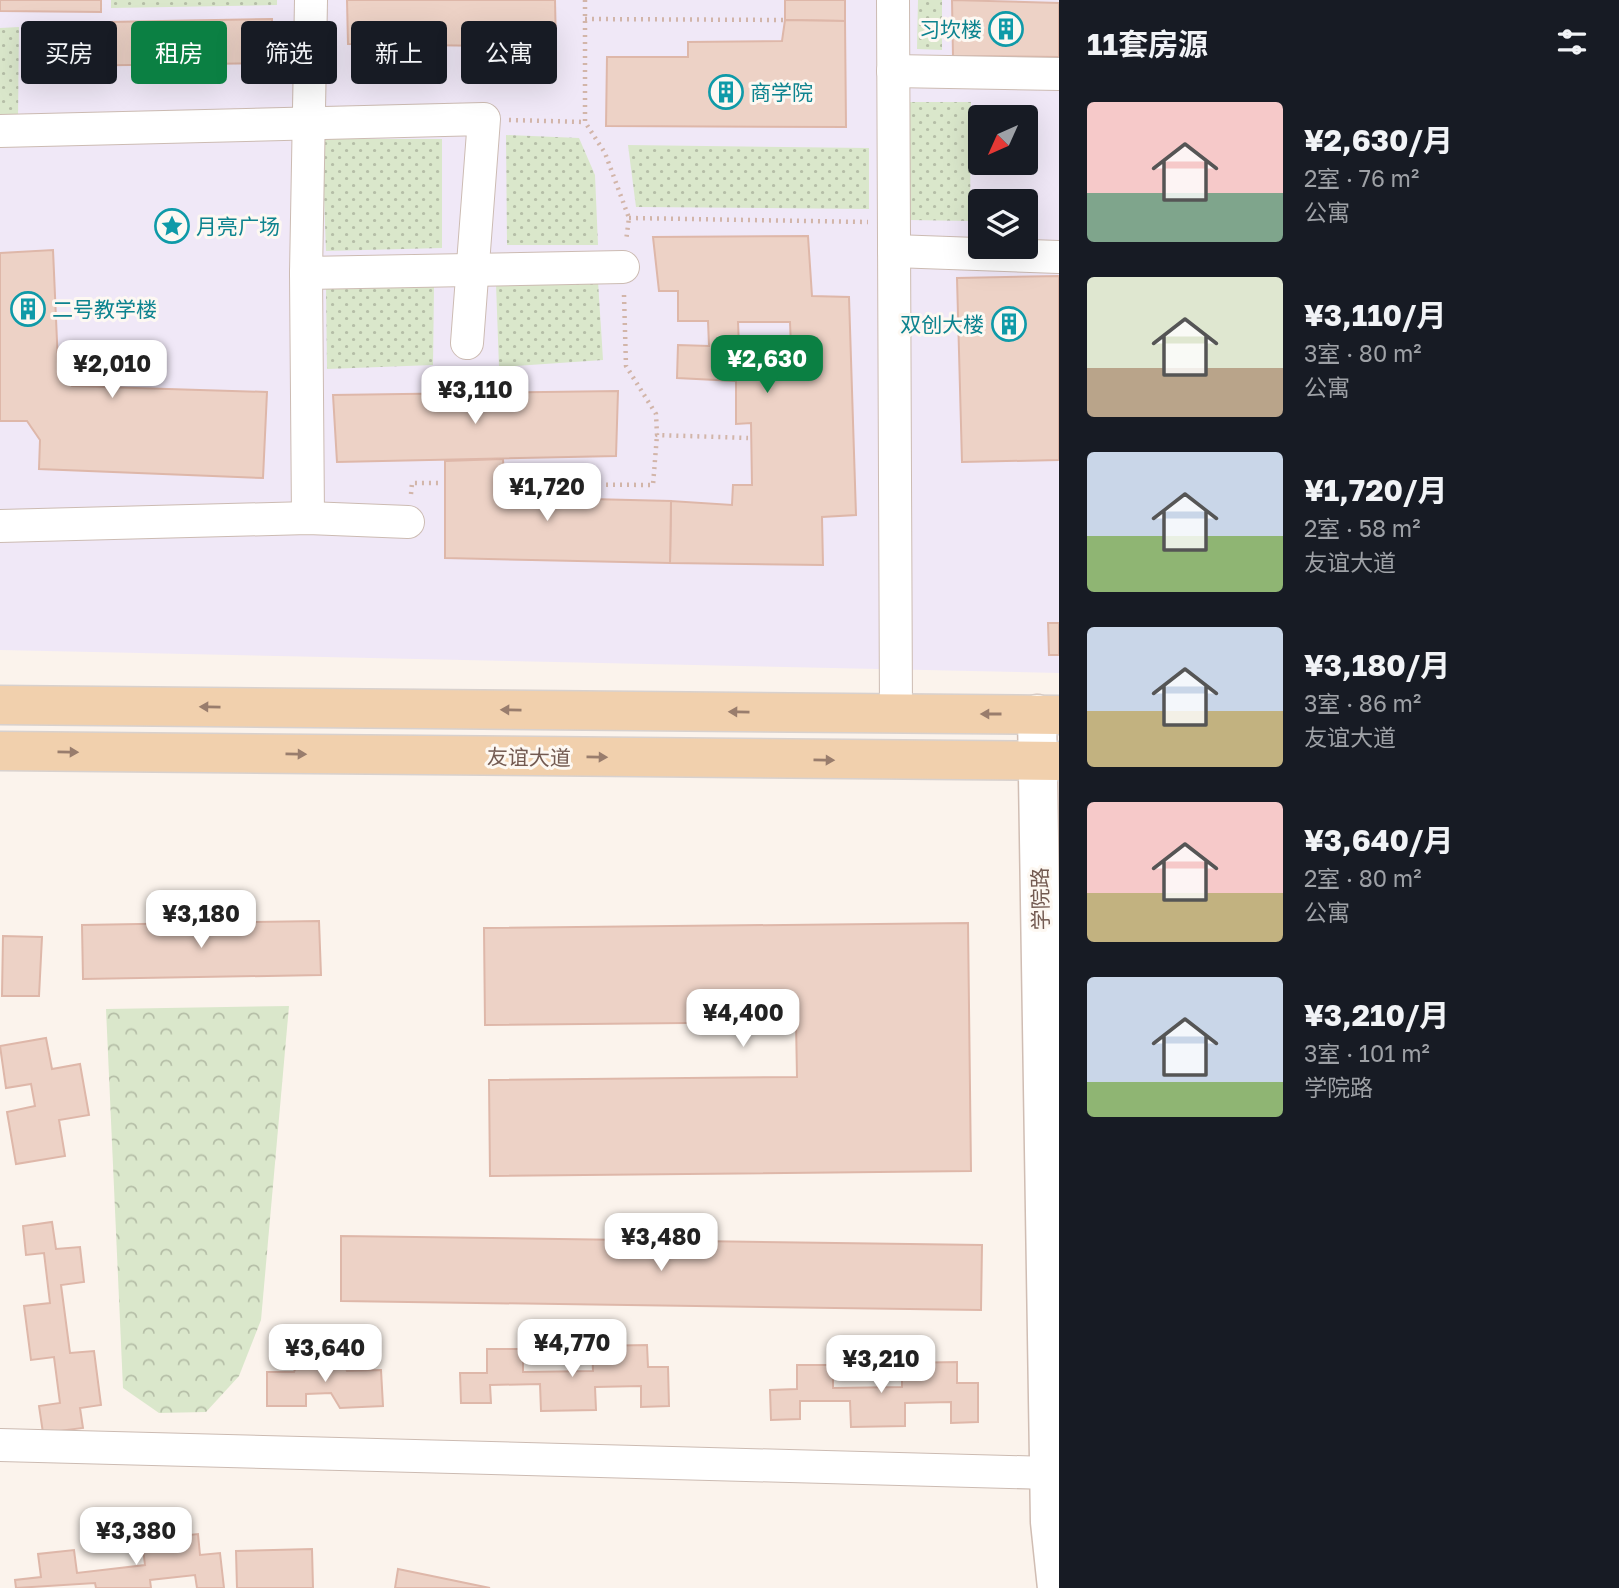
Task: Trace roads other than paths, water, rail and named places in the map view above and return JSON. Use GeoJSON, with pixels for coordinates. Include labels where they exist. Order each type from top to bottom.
{"type":"FeatureCollection","features":[{"type":"Feature","properties":{"kind":"main road"},"geometry":{"type":"LineString","coordinates":[[0,705],[1048,715]]}},
{"type":"Feature","properties":{"kind":"main road","name":"友谊大道"},"geometry":{"type":"LineString","coordinates":[[0,751],[1048,761]]}},
{"type":"Feature","properties":{"kind":"street"},"geometry":{"type":"LineString","coordinates":[[307,518],[307,124],[311,0]]}},
{"type":"Feature","properties":{"kind":"street"},"geometry":{"type":"LineString","coordinates":[[893,0],[896,714]]}},
{"type":"Feature","properties":{"kind":"street"},"geometry":{"type":"LineString","coordinates":[[893,71],[1059,74]]}},
{"type":"Feature","properties":{"kind":"street"},"geometry":{"type":"LineString","coordinates":[[0,131],[484,119],[467,343]]}},
{"type":"Feature","properties":{"kind":"street"},"geometry":{"type":"LineString","coordinates":[[894,237],[1059,257]]}},
{"type":"Feature","properties":{"kind":"street"},"geometry":{"type":"LineString","coordinates":[[306,273],[623,267]]}},
{"type":"Feature","properties":{"kind":"street"},"geometry":{"type":"LineString","coordinates":[[0,526],[307,518],[408,523]]}},
{"type":"Feature","properties":{"kind":"street","name":"学院路"},"geometry":{"type":"LineString","coordinates":[[1048,715],[1049,1473],[1057,1588]]}},
{"type":"Feature","properties":{"kind":"street"},"geometry":{"type":"LineString","coordinates":[[0,1445],[1049,1473]]}},
{"type":"Feature","properties":{"kind":"place","name":"习坎楼"},"geometry":{"type":"Point","coordinates":[1006,29]}},
{"type":"Feature","properties":{"kind":"place","name":"商学院"},"geometry":{"type":"Point","coordinates":[726,92]}},
{"type":"Feature","properties":{"kind":"place","name":"月亮广场"},"geometry":{"type":"Point","coordinates":[172,226]}},
{"type":"Feature","properties":{"kind":"place","name":"二号教学楼"},"geometry":{"type":"Point","coordinates":[28,309]}},
{"type":"Feature","properties":{"kind":"place","name":"双创大楼"},"geometry":{"type":"Point","coordinates":[1009,324]}}]}
